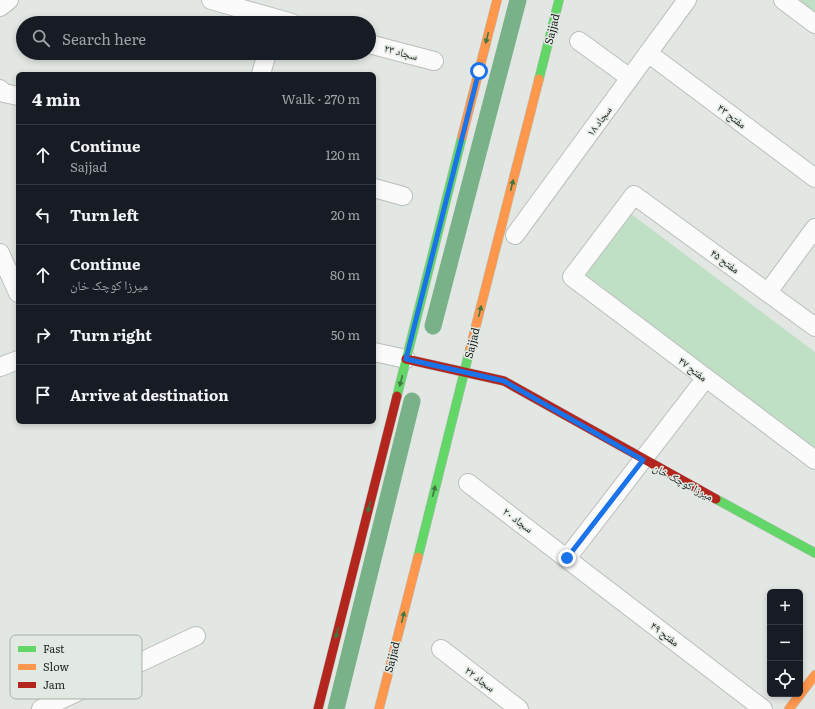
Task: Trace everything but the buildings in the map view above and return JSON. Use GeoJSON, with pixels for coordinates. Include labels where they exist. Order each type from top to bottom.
{"type":"FeatureCollection","features":[{"type":"Feature","properties":{"kind":"main road"},"geometry":{"type":"LineString","coordinates":[[318,709],[497,0]]}},
{"type":"Feature","properties":{"kind":"main road","name":"Sajjad"},"geometry":{"type":"LineString","coordinates":[[379,709],[559,0]]}},
{"type":"Feature","properties":{"kind":"main road","name":"میرزا کوچک خان"},"geometry":{"type":"LineString","coordinates":[[406,359],[504,381],[643,460],[815,553]]}},
{"type":"Feature","properties":{"kind":"main road"},"geometry":{"type":"LineString","coordinates":[[789,709],[815,675]]}},
{"type":"Feature","properties":{"kind":"street"},"geometry":{"type":"LineString","coordinates":[[0,7],[9,0]]}},
{"type":"Feature","properties":{"kind":"street"},"geometry":{"type":"LineString","coordinates":[[211,0],[262,16]]}},
{"type":"Feature","properties":{"kind":"street"},"geometry":{"type":"LineString","coordinates":[[783,0],[815,24]]}},
{"type":"Feature","properties":{"kind":"street","name":"سجاد ۱۸"},"geometry":{"type":"LineString","coordinates":[[515,234],[648,53],[681,2]]}},
{"type":"Feature","properties":{"kind":"street"},"geometry":{"type":"LineString","coordinates":[[579,42],[630,78]]}},
{"type":"Feature","properties":{"kind":"street","name":"سجاد ۲۳"},"geometry":{"type":"LineString","coordinates":[[376,46],[434,61]]}},
{"type":"Feature","properties":{"kind":"street","name":"مفتح ۴۳"},"geometry":{"type":"LineString","coordinates":[[648,53],[815,178]]}},
{"type":"Feature","properties":{"kind":"street"},"geometry":{"type":"LineString","coordinates":[[261,72],[264,60]]}},
{"type":"Feature","properties":{"kind":"street"},"geometry":{"type":"LineString","coordinates":[[0,89],[4,93],[16,96]]}},
{"type":"Feature","properties":{"kind":"street"},"geometry":{"type":"LineString","coordinates":[[376,189],[403,196]]}},
{"type":"Feature","properties":{"kind":"street","name":"مفتح ۴۷"},"geometry":{"type":"LineString","coordinates":[[634,195],[572,278],[815,460]]}},
{"type":"Feature","properties":{"kind":"street","name":"مفتح ۴۵"},"geometry":{"type":"LineString","coordinates":[[634,195],[815,327]]}},
{"type":"Feature","properties":{"kind":"street"},"geometry":{"type":"LineString","coordinates":[[768,292],[815,228]]}},
{"type":"Feature","properties":{"kind":"street"},"geometry":{"type":"LineString","coordinates":[[0,253],[16,289]]}},
{"type":"Feature","properties":{"kind":"street"},"geometry":{"type":"LineString","coordinates":[[376,352],[406,359]]}},
{"type":"Feature","properties":{"kind":"street"},"geometry":{"type":"LineString","coordinates":[[0,367],[16,361]]}},
{"type":"Feature","properties":{"kind":"street"},"geometry":{"type":"LineString","coordinates":[[567,558],[705,379]]}},
{"type":"Feature","properties":{"kind":"street","name":"سجاد ۲۰"},"geometry":{"type":"LineString","coordinates":[[468,483],[567,558]]}},
{"type":"Feature","properties":{"kind":"street","name":"مفتح ۴۹"},"geometry":{"type":"LineString","coordinates":[[567,558],[763,709]]}},
{"type":"Feature","properties":{"kind":"street"},"geometry":{"type":"LineString","coordinates":[[142,661],[196,636]]}},
{"type":"Feature","properties":{"kind":"street","name":"سجاد ۲۲"},"geometry":{"type":"LineString","coordinates":[[440,649],[519,709]]}},
{"type":"Feature","properties":{"kind":"street"},"geometry":{"type":"LineString","coordinates":[[41,709],[62,699]]}},
{"type":"Feature","properties":{"kind":"green space"},"geometry":{"type":"Polygon","coordinates":[[[794,0],[815,0],[815,15],[794,0]]]}},
{"type":"Feature","properties":{"kind":"green space"},"geometry":{"type":"Polygon","coordinates":[[[630,213],[815,352],[815,451],[582,277],[630,213]]]}},
{"type":"Feature","properties":{"kind":"waterway"},"geometry":{"type":"LineString","coordinates":[[433,326],[518,0]]}},
{"type":"Feature","properties":{"kind":"waterway"},"geometry":{"type":"LineString","coordinates":[[336,709],[412,401]]}},
{"type":"Feature","properties":{"kind":"traffic: fast"},"geometry":{"type":"LineString","coordinates":[[539,79],[559,0]]}},
{"type":"Feature","properties":{"kind":"traffic: fast"},"geometry":{"type":"LineString","coordinates":[[397,396],[462,137]]}},
{"type":"Feature","properties":{"kind":"traffic: fast"},"geometry":{"type":"LineString","coordinates":[[418,557],[470,349]]}},
{"type":"Feature","properties":{"kind":"traffic: fast"},"geometry":{"type":"LineString","coordinates":[[716,499],[815,553]]}},
{"type":"Feature","properties":{"kind":"traffic: slow"},"geometry":{"type":"LineString","coordinates":[[462,137],[497,0]]}},
{"type":"Feature","properties":{"kind":"traffic: slow"},"geometry":{"type":"LineString","coordinates":[[470,349],[539,79]]}},
{"type":"Feature","properties":{"kind":"traffic: slow"},"geometry":{"type":"LineString","coordinates":[[379,709],[418,557]]}},
{"type":"Feature","properties":{"kind":"traffic: slow"},"geometry":{"type":"LineString","coordinates":[[789,709],[815,675]]}},
{"type":"Feature","properties":{"kind":"traffic: jam"},"geometry":{"type":"LineString","coordinates":[[406,359],[504,381],[716,499]]}},
{"type":"Feature","properties":{"kind":"traffic: jam"},"geometry":{"type":"LineString","coordinates":[[318,709],[397,396]]}},
{"type":"Feature","properties":{"kind":"route"},"geometry":{"type":"LineString","coordinates":[[479,71],[406,359],[504,381],[643,460],[567,558]]}}]}
